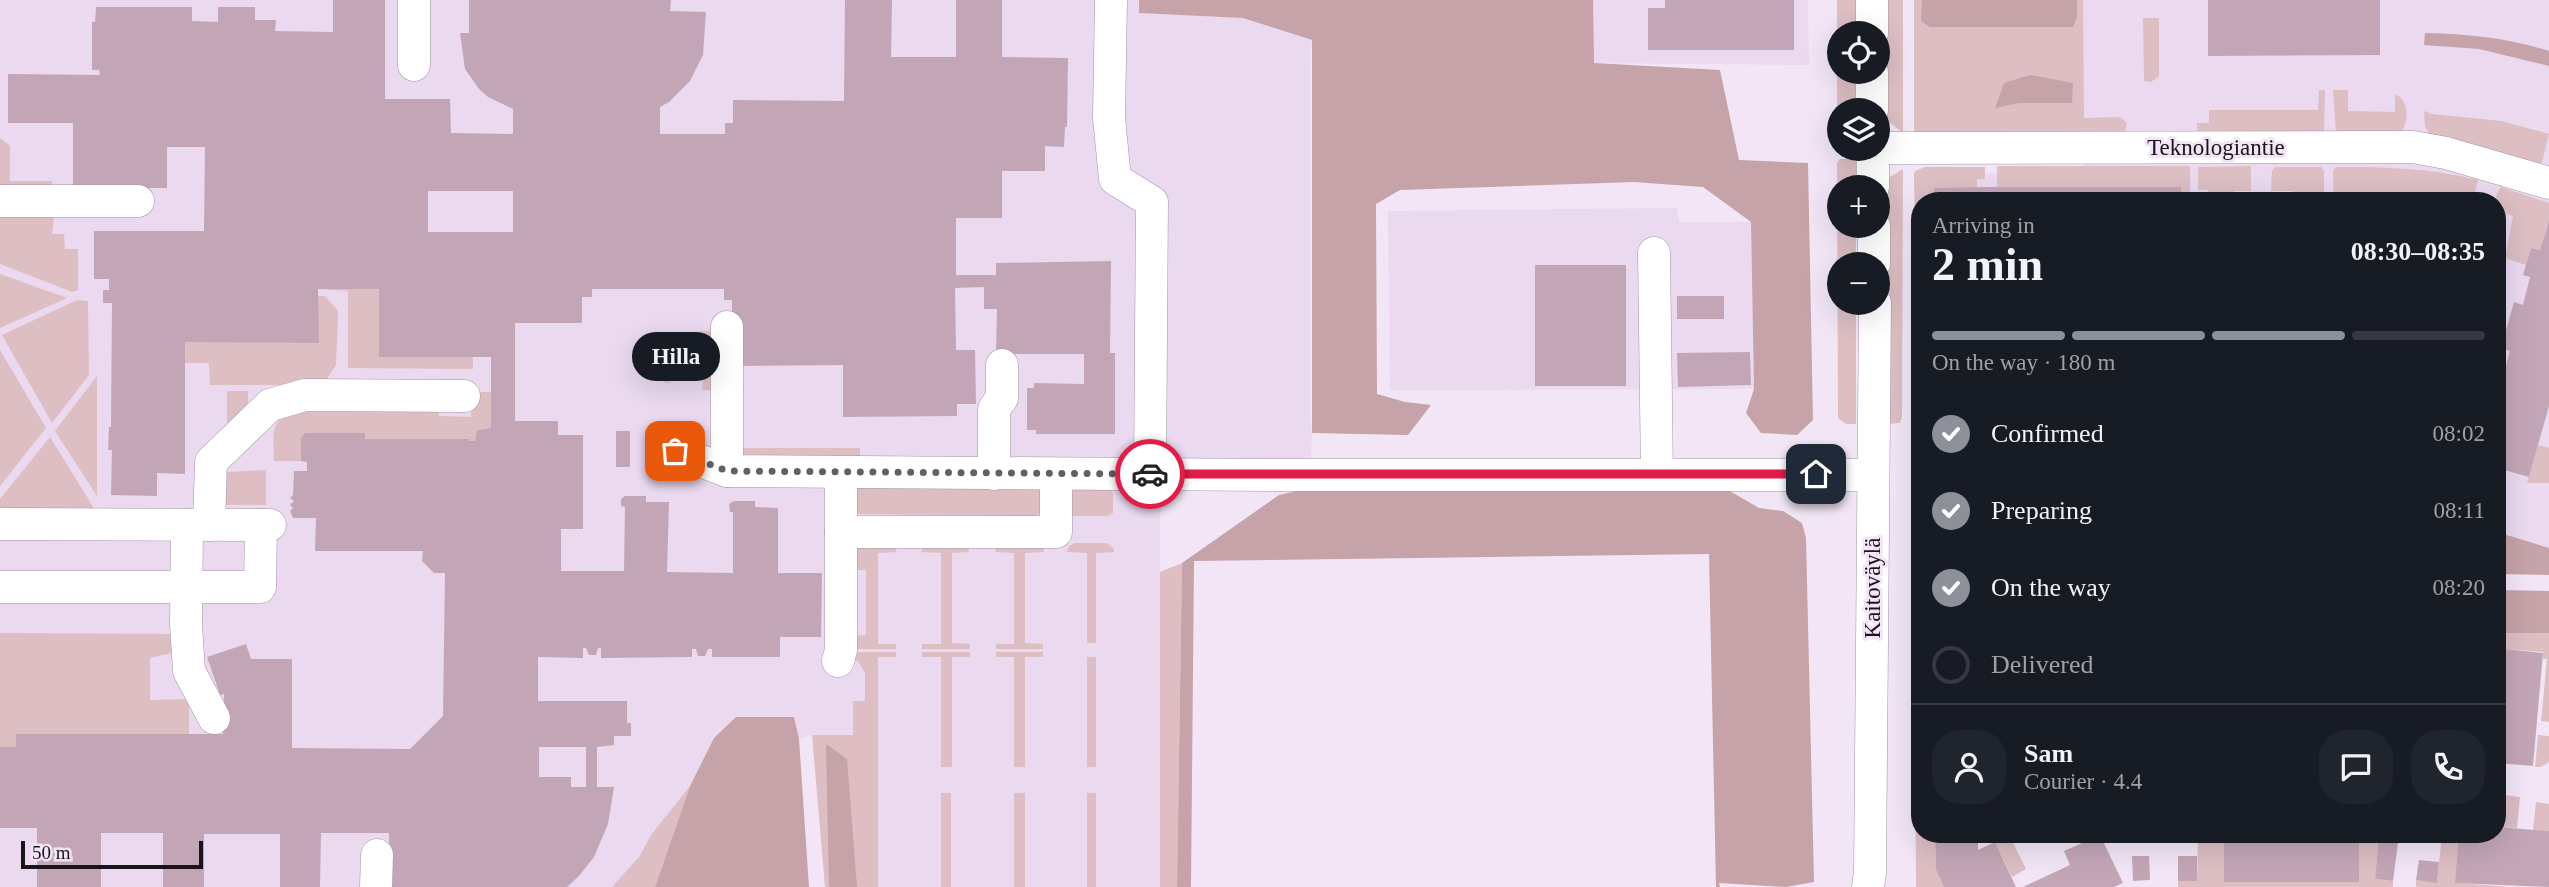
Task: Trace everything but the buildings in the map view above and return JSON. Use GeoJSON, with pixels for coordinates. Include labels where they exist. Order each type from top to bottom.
{"type":"FeatureCollection","features":[{"type":"Feature","properties":{"kind":"street"},"geometry":{"type":"LineString","coordinates":[[414,0],[414,65]]}},
{"type":"Feature","properties":{"kind":"street"},"geometry":{"type":"LineString","coordinates":[[1111,0],[1110,118],[1115,179],[1152,202],[1150,474]]}},
{"type":"Feature","properties":{"kind":"street"},"geometry":{"type":"LineString","coordinates":[[1872,0],[1872,21]]}},
{"type":"Feature","properties":{"kind":"street","name":"Teknologiantie"},"geometry":{"type":"LineString","coordinates":[[1890,148],[2413,147],[2446,153],[2549,183]]}},
{"type":"Feature","properties":{"kind":"street"},"geometry":{"type":"LineString","coordinates":[[0,201],[138,201]]}},
{"type":"Feature","properties":{"kind":"street"},"geometry":{"type":"LineString","coordinates":[[1654,253],[1657,475]]}},
{"type":"Feature","properties":{"kind":"street","name":"Kaitoväylä"},"geometry":{"type":"LineString","coordinates":[[1871,882],[1875,315]]}},
{"type":"Feature","properties":{"kind":"street"},"geometry":{"type":"LineString","coordinates":[[727,327],[727,471]]}},
{"type":"Feature","properties":{"kind":"street"},"geometry":{"type":"LineString","coordinates":[[994,474],[994,408],[1002,398],[1002,365]]}},
{"type":"Feature","properties":{"kind":"street"},"geometry":{"type":"LineString","coordinates":[[214,718],[189,671],[186,587],[211,462],[270,405],[305,396],[464,396]]}},
{"type":"Feature","properties":{"kind":"street"},"geometry":{"type":"LineString","coordinates":[[675,451],[727,471],[1873,475]]}},
{"type":"Feature","properties":{"kind":"street"},"geometry":{"type":"LineString","coordinates":[[838,662],[841,650],[841,472]]}},
{"type":"Feature","properties":{"kind":"street"},"geometry":{"type":"LineString","coordinates":[[841,531],[1056,531],[1056,474]]}},
{"type":"Feature","properties":{"kind":"street"},"geometry":{"type":"LineString","coordinates":[[0,524],[265,526],[260,587],[0,587]]}},
{"type":"Feature","properties":{"kind":"street"},"geometry":{"type":"LineString","coordinates":[[376,887],[377,855]]}},
{"type":"Feature","properties":{"kind":"shaded area"},"geometry":{"type":"Polygon","coordinates":[[[0,0],[1139,0],[1139,13],[1243,18],[1312,39],[1310,488],[1174,489],[1162,503],[1160,887],[878,887],[878,735],[812,735],[799,739],[794,717],[714,738],[690,786],[651,835],[639,857],[612,887],[0,887],[0,0]]]}},
{"type":"Feature","properties":{"kind":"shaded area"},"geometry":{"type":"Polygon","coordinates":[[[1139,0],[1593,0],[1594,63],[1720,70],[1739,160],[1808,163],[1813,420],[1797,435],[1761,433],[1746,413],[1754,389],[1751,222],[1703,187],[1634,182],[1400,190],[1376,204],[1377,394],[1405,402],[1431,405],[1408,435],[1312,433],[1312,40],[1243,18],[1139,13],[1139,0]]]}},
{"type":"Feature","properties":{"kind":"shaded area"},"geometry":{"type":"Polygon","coordinates":[[[1593,0],[1808,0],[1809,65],[1593,63],[1593,0]]]}},
{"type":"Feature","properties":{"kind":"shaded area"},"geometry":{"type":"Polygon","coordinates":[[[1837,0],[1856,0],[1856,21],[1837,21],[1837,0]]]}},
{"type":"Feature","properties":{"kind":"shaded area"},"geometry":{"type":"Polygon","coordinates":[[[1885,0],[1903,0],[1903,133],[1890,123],[1890,98],[1885,98],[1885,84],[1890,84],[1890,21],[1885,21],[1885,0]]]}},
{"type":"Feature","properties":{"kind":"shaded area"},"geometry":{"type":"Polygon","coordinates":[[[1914,0],[2083,0],[2084,118],[2120,117],[2127,123],[2125,132],[1914,136],[1914,0]]]}},
{"type":"Feature","properties":{"kind":"shaded area"},"geometry":{"type":"Polygon","coordinates":[[[1922,0],[2077,0],[2077,17],[2073,27],[1930,27],[1921,21],[1922,0]]]}},
{"type":"Feature","properties":{"kind":"shaded area"},"geometry":{"type":"Polygon","coordinates":[[[2082,0],[2549,0],[2549,548],[2506,535],[2506,192],[1932,192],[1933,174],[2084,171],[2082,0]]]}},
{"type":"Feature","properties":{"kind":"shaded area"},"geometry":{"type":"Polygon","coordinates":[[[2143,18],[2159,18],[2159,76],[2151,82],[2144,81],[2143,18]]]}},
{"type":"Feature","properties":{"kind":"shaded area"},"geometry":{"type":"Polygon","coordinates":[[[2425,33],[2457,34],[2534,47],[2549,51],[2549,66],[2479,49],[2424,45],[2425,33]]]}},
{"type":"Feature","properties":{"kind":"shaded area"},"geometry":{"type":"Polygon","coordinates":[[[2030,75],[2073,83],[2072,103],[2019,103],[1995,108],[2004,83],[2030,75]]]}},
{"type":"Feature","properties":{"kind":"shaded area"},"geometry":{"type":"Polygon","coordinates":[[[1837,84],[1856,84],[1855,98],[1837,98],[1837,84]]]}},
{"type":"Feature","properties":{"kind":"shaded area"},"geometry":{"type":"Polygon","coordinates":[[[2319,90],[2325,90],[2324,130],[2320,135],[2197,135],[2197,123],[2209,123],[2209,110],[2318,110],[2319,90]]]}},
{"type":"Feature","properties":{"kind":"shaded area"},"geometry":{"type":"Polygon","coordinates":[[[2333,90],[2348,90],[2348,111],[2395,112],[2395,94],[2400,97],[2406,107],[2406,118],[2400,134],[2336,134],[2333,90]]]}},
{"type":"Feature","properties":{"kind":"shaded area"},"geometry":{"type":"Polygon","coordinates":[[[2424,111],[2501,121],[2549,134],[2542,162],[2538,165],[2430,136],[2425,126],[2424,111]]]}},
{"type":"Feature","properties":{"kind":"shaded area"},"geometry":{"type":"Polygon","coordinates":[[[0,138],[10,146],[10,181],[52,181],[52,196],[0,195],[0,138]]]}},
{"type":"Feature","properties":{"kind":"shaded area"},"geometry":{"type":"Polygon","coordinates":[[[1855,161],[1856,175],[1837,175],[1837,163],[1855,161]]]}},
{"type":"Feature","properties":{"kind":"shaded area"},"geometry":{"type":"Polygon","coordinates":[[[1997,166],[2190,166],[2190,192],[2180,192],[2180,187],[1997,187],[1997,166]]]}},
{"type":"Feature","properties":{"kind":"shaded area"},"geometry":{"type":"Polygon","coordinates":[[[2251,166],[2251,191],[2198,190],[2198,167],[2251,166]]]}},
{"type":"Feature","properties":{"kind":"shaded area"},"geometry":{"type":"Polygon","coordinates":[[[1925,167],[1985,167],[1985,179],[1977,179],[1977,188],[1934,188],[1934,192],[1914,192],[1915,171],[1925,167]]]}},
{"type":"Feature","properties":{"kind":"shaded area"},"geometry":{"type":"Polygon","coordinates":[[[2275,167],[2321,167],[2324,171],[2324,192],[2271,191],[2272,171],[2275,167]]]}},
{"type":"Feature","properties":{"kind":"shaded area"},"geometry":{"type":"Polygon","coordinates":[[[2336,167],[2390,168],[2478,180],[2475,192],[2334,192],[2333,171],[2336,167]]]}},
{"type":"Feature","properties":{"kind":"shaded area"},"geometry":{"type":"Polygon","coordinates":[[[1903,169],[1902,417],[1900,423],[1885,424],[1885,315],[1890,315],[1890,252],[1885,252],[1885,238],[1890,238],[1890,177],[1903,169]]]}},
{"type":"Feature","properties":{"kind":"shaded area"},"geometry":{"type":"Polygon","coordinates":[[[2501,187],[2549,203],[2549,226],[2540,250],[2531,248],[2526,265],[2506,258],[2513,216],[2506,214],[2506,192],[2498,192],[2501,187]]]}},
{"type":"Feature","properties":{"kind":"shaded area"},"geometry":{"type":"Polygon","coordinates":[[[0,208],[55,208],[52,234],[64,234],[65,249],[78,249],[78,290],[72,292],[0,264],[0,208]]]}},
{"type":"Feature","properties":{"kind":"shaded area"},"geometry":{"type":"Polygon","coordinates":[[[1677,208],[1679,222],[1751,222],[1754,389],[1390,390],[1388,211],[1677,208]]]}},
{"type":"Feature","properties":{"kind":"shaded area"},"geometry":{"type":"Polygon","coordinates":[[[1837,238],[1856,238],[1856,252],[1837,252],[1837,238]]]}},
{"type":"Feature","properties":{"kind":"shaded area"},"geometry":{"type":"Polygon","coordinates":[[[0,274],[67,298],[0,328],[0,274]]]}},
{"type":"Feature","properties":{"kind":"shaded area"},"geometry":{"type":"Polygon","coordinates":[[[318,289],[379,289],[380,357],[473,357],[473,369],[348,368],[348,291],[318,289]]]}},
{"type":"Feature","properties":{"kind":"shaded area"},"geometry":{"type":"Polygon","coordinates":[[[318,296],[325,296],[338,311],[336,365],[323,385],[210,385],[209,363],[185,363],[185,342],[318,296]]]}},
{"type":"Feature","properties":{"kind":"shaded area"},"geometry":{"type":"Polygon","coordinates":[[[77,300],[88,301],[89,375],[52,423],[2,335],[77,300]]]}},
{"type":"Feature","properties":{"kind":"shaded area"},"geometry":{"type":"Polygon","coordinates":[[[1838,315],[1856,315],[1856,424],[1846,424],[1838,418],[1838,315]]]}},
{"type":"Feature","properties":{"kind":"shaded area"},"geometry":{"type":"Polygon","coordinates":[[[698,331],[727,332],[719,391],[702,390],[705,364],[670,366],[670,383],[664,382],[664,359],[668,352],[697,349],[698,331]]]}},
{"type":"Feature","properties":{"kind":"shaded area"},"geometry":{"type":"Polygon","coordinates":[[[0,350],[46,428],[0,486],[0,350]]]}},
{"type":"Feature","properties":{"kind":"shaded area"},"geometry":{"type":"Polygon","coordinates":[[[97,376],[97,496],[55,431],[97,376]]]}},
{"type":"Feature","properties":{"kind":"shaded area"},"geometry":{"type":"Polygon","coordinates":[[[227,391],[248,391],[248,417],[230,425],[227,423],[227,391]]]}},
{"type":"Feature","properties":{"kind":"shaded area"},"geometry":{"type":"Polygon","coordinates":[[[471,392],[491,392],[491,428],[477,430],[475,441],[365,439],[364,433],[305,433],[301,437],[301,461],[274,461],[276,426],[290,409],[438,406],[439,416],[471,417],[471,392]]]}},
{"type":"Feature","properties":{"kind":"shaded area"},"geometry":{"type":"Polygon","coordinates":[[[50,437],[95,510],[0,516],[0,499],[50,437]]]}},
{"type":"Feature","properties":{"kind":"shaded area"},"geometry":{"type":"Polygon","coordinates":[[[2538,445],[2549,448],[2549,483],[2527,483],[2538,445]]]}},
{"type":"Feature","properties":{"kind":"shaded area"},"geometry":{"type":"Polygon","coordinates":[[[739,448],[860,448],[860,460],[739,459],[739,448]]]}},
{"type":"Feature","properties":{"kind":"shaded area"},"geometry":{"type":"Polygon","coordinates":[[[266,470],[266,505],[223,505],[220,476],[227,472],[266,470]]]}},
{"type":"Feature","properties":{"kind":"shaded area"},"geometry":{"type":"Polygon","coordinates":[[[855,487],[1043,488],[1043,512],[1033,516],[860,514],[856,512],[855,487]]]}},
{"type":"Feature","properties":{"kind":"shaded area"},"geometry":{"type":"Polygon","coordinates":[[[1073,487],[1110,489],[1113,494],[1113,513],[1107,516],[1068,516],[1064,494],[1073,487]]]}},
{"type":"Feature","properties":{"kind":"shaded area"},"geometry":{"type":"Polygon","coordinates":[[[1310,488],[1728,490],[1759,508],[1783,511],[1802,523],[1806,538],[1814,882],[1786,887],[1719,883],[1720,887],[1716,887],[1709,554],[1194,561],[1191,887],[1177,887],[1182,563],[1279,495],[1310,488]]]}},
{"type":"Feature","properties":{"kind":"shaded area"},"geometry":{"type":"Polygon","coordinates":[[[2506,535],[2549,548],[2549,575],[2506,574],[2506,535]]]}},
{"type":"Feature","properties":{"kind":"shaded area"},"geometry":{"type":"Polygon","coordinates":[[[1075,543],[1107,543],[1114,549],[1114,552],[1096,553],[1096,643],[1087,643],[1087,553],[1067,552],[1069,546],[1075,543]]]}},
{"type":"Feature","properties":{"kind":"shaded area"},"geometry":{"type":"Polygon","coordinates":[[[893,545],[897,552],[878,553],[878,644],[896,644],[896,649],[848,649],[848,636],[866,635],[866,570],[848,570],[849,548],[893,545]]]}},
{"type":"Feature","properties":{"kind":"shaded area"},"geometry":{"type":"Polygon","coordinates":[[[924,546],[968,547],[969,552],[952,553],[952,643],[970,644],[970,649],[922,649],[922,644],[941,644],[941,553],[921,552],[924,546]]]}},
{"type":"Feature","properties":{"kind":"shaded area"},"geometry":{"type":"Polygon","coordinates":[[[997,547],[1043,547],[1044,552],[1025,553],[1025,643],[1043,644],[1043,649],[996,649],[996,644],[1014,644],[1014,553],[995,552],[997,547]]]}},
{"type":"Feature","properties":{"kind":"shaded area"},"geometry":{"type":"Polygon","coordinates":[[[1182,563],[1177,887],[1160,887],[1160,572],[1182,563]]]}},
{"type":"Feature","properties":{"kind":"shaded area"},"geometry":{"type":"Polygon","coordinates":[[[2506,590],[2549,591],[2549,633],[2506,633],[2506,590]]]}},
{"type":"Feature","properties":{"kind":"shaded area"},"geometry":{"type":"Polygon","coordinates":[[[0,633],[179,634],[176,652],[150,658],[150,700],[189,699],[189,734],[16,734],[16,747],[0,747],[0,633]]]}},
{"type":"Feature","properties":{"kind":"shaded area"},"geometry":{"type":"Polygon","coordinates":[[[2506,633],[2549,633],[2549,722],[2541,721],[2547,659],[2543,659],[2543,652],[2506,649],[2506,633]]]}},
{"type":"Feature","properties":{"kind":"shaded area"},"geometry":{"type":"Polygon","coordinates":[[[848,652],[896,652],[896,657],[878,657],[878,887],[825,887],[812,735],[853,735],[853,701],[865,701],[865,673],[858,661],[848,658],[848,652]]]}},
{"type":"Feature","properties":{"kind":"shaded area"},"geometry":{"type":"Polygon","coordinates":[[[922,652],[970,652],[970,657],[952,657],[952,767],[941,767],[941,657],[922,657],[922,652]]]}},
{"type":"Feature","properties":{"kind":"shaded area"},"geometry":{"type":"Polygon","coordinates":[[[996,652],[1043,652],[1043,657],[1025,657],[1025,767],[1014,767],[1014,657],[996,657],[996,652]]]}},
{"type":"Feature","properties":{"kind":"shaded area"},"geometry":{"type":"Polygon","coordinates":[[[1087,657],[1096,657],[1096,767],[1087,767],[1087,657]]]}},
{"type":"Feature","properties":{"kind":"shaded area"},"geometry":{"type":"Polygon","coordinates":[[[736,717],[794,717],[799,739],[809,887],[655,887],[690,786],[714,738],[736,717]]]}},
{"type":"Feature","properties":{"kind":"shaded area"},"geometry":{"type":"Polygon","coordinates":[[[2538,735],[2549,736],[2549,762],[2535,767],[2538,735]]]}},
{"type":"Feature","properties":{"kind":"shaded area"},"geometry":{"type":"Polygon","coordinates":[[[826,744],[847,759],[857,887],[829,887],[826,744]]]}},
{"type":"Feature","properties":{"kind":"shaded area"},"geometry":{"type":"Polygon","coordinates":[[[690,786],[655,887],[612,887],[639,857],[651,835],[690,786]]]}},
{"type":"Feature","properties":{"kind":"shaded area"},"geometry":{"type":"Polygon","coordinates":[[[941,793],[951,793],[951,887],[941,887],[941,793]]]}},
{"type":"Feature","properties":{"kind":"shaded area"},"geometry":{"type":"Polygon","coordinates":[[[1014,793],[1025,793],[1025,887],[1014,887],[1014,793]]]}},
{"type":"Feature","properties":{"kind":"shaded area"},"geometry":{"type":"Polygon","coordinates":[[[1087,793],[1096,793],[1096,887],[1087,887],[1087,793]]]}},
{"type":"Feature","properties":{"kind":"shaded area"},"geometry":{"type":"Polygon","coordinates":[[[2506,795],[2520,797],[2517,828],[2506,827],[2506,795]]]}},
{"type":"Feature","properties":{"kind":"shaded area"},"geometry":{"type":"Polygon","coordinates":[[[2536,802],[2549,804],[2549,831],[2533,830],[2536,802]]]}},
{"type":"Feature","properties":{"kind":"shaded area"},"geometry":{"type":"Polygon","coordinates":[[[1916,843],[1935,843],[1936,870],[1944,887],[1916,887],[1916,843]]]}},
{"type":"Feature","properties":{"kind":"shaded area"},"geometry":{"type":"Polygon","coordinates":[[[1995,843],[2013,843],[2026,869],[2012,877],[1995,843]]]}},
{"type":"Feature","properties":{"kind":"shaded area"},"geometry":{"type":"Polygon","coordinates":[[[2198,843],[2224,843],[2224,881],[2359,881],[2359,843],[2378,843],[2375,879],[2393,881],[2393,887],[2178,887],[2178,881],[2197,881],[2198,843]]]}},
{"type":"Feature","properties":{"kind":"shaded area"},"geometry":{"type":"Polygon","coordinates":[[[2441,843],[2459,843],[2457,883],[2511,887],[2416,887],[2416,880],[2437,882],[2441,843]]]}},
{"type":"Feature","properties":{"kind":"way so far"},"geometry":{"type":"LineString","coordinates":[[675,451],[727,471],[1150,474]]}},
{"type":"Feature","properties":{"kind":"place","name":"Hilla"},"geometry":{"type":"Point","coordinates":[675,451]}},
{"type":"Feature","properties":{"kind":"route"},"geometry":{"type":"LineString","coordinates":[[1150,474],[1816,474]]}}]}
